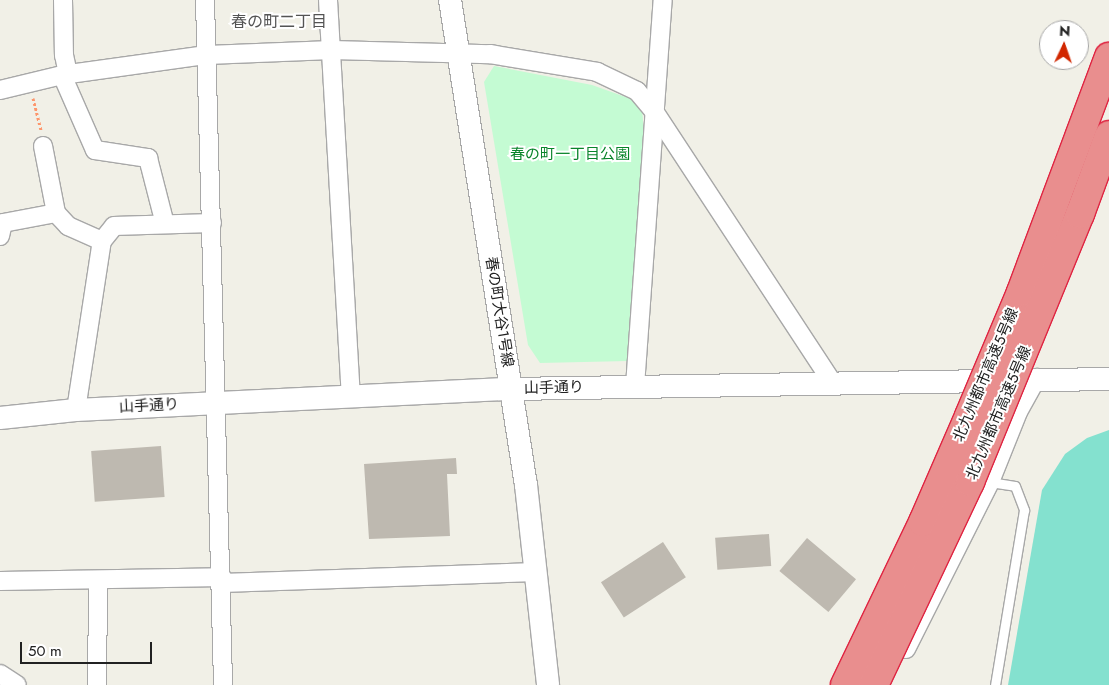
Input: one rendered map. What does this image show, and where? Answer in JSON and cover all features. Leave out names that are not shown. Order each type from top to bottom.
[{"type":"highway","name":"北九州都市高速５号線","points":[[845,685],[923,522],[969,416],[1021,292],[1109,57]]},
{"type":"highway","name":"北九州都市高速5号線","points":[[874,685],[970,482],[1073,232],[1109,135]]},
{"type":"street","points":[[63,0],[64,55],[61,75],[95,150],[148,158],[165,224]]},
{"type":"street","points":[[205,0],[222,580],[223,685]]},
{"type":"street","points":[[328,0],[351,397]]},
{"type":"street","name":"春の町大谷1号線","points":[[450,0],[512,389],[536,572],[548,685]]},
{"type":"street","points":[[635,386],[662,0]]},
{"type":"street","points":[[0,90],[61,75],[207,55],[332,50],[458,52],[597,72],[637,91],[654,111],[832,382]]},
{"type":"street","points":[[43,146],[56,213],[68,226],[102,241]]},
{"type":"street","points":[[0,236],[3,223],[56,213]]},
{"type":"street","points":[[76,410],[102,241],[114,226],[212,223]]},
{"type":"street","name":"山手通り","points":[[0,417],[76,410],[512,389],[1108,377]]},
{"type":"street","points":[[887,685],[990,482],[1018,412],[1037,378]]},
{"type":"street","points":[[0,581],[222,580],[536,572]]},
{"type":"street","points":[[96,685],[98,581]]},
{"type":"street","points":[[0,674],[17,685]]},
{"type":"lane","points":[[990,482],[1015,486],[1024,510],[996,685]]},
{"type":"path","points":[[43,146],[32,97],[52,90],[61,75]]},
{"type":"green space","name":"春の町一丁目公園","points":[[494,66],[592,85],[634,100],[642,109],[644,132],[628,361],[540,363],[528,345],[484,82]]},
{"type":"shaded area","points":[[1109,430],[1109,685],[1008,685],[1042,490],[1065,454],[1087,438]]},
{"type":"building","points":[[161,446],[165,497],[95,502],[91,451]]},
{"type":"building","points":[[456,458],[457,474],[447,474],[450,536],[369,539],[364,464]]},
{"type":"building","points":[[769,534],[771,566],[717,570],[715,538]]},
{"type":"building","points":[[807,538],[856,579],[828,612],[779,571]]},
{"type":"building","points":[[663,542],[686,577],[624,618],[601,582]]},
{"type":"district","name":"春の町二丁目","points":[[279,22]]}]
